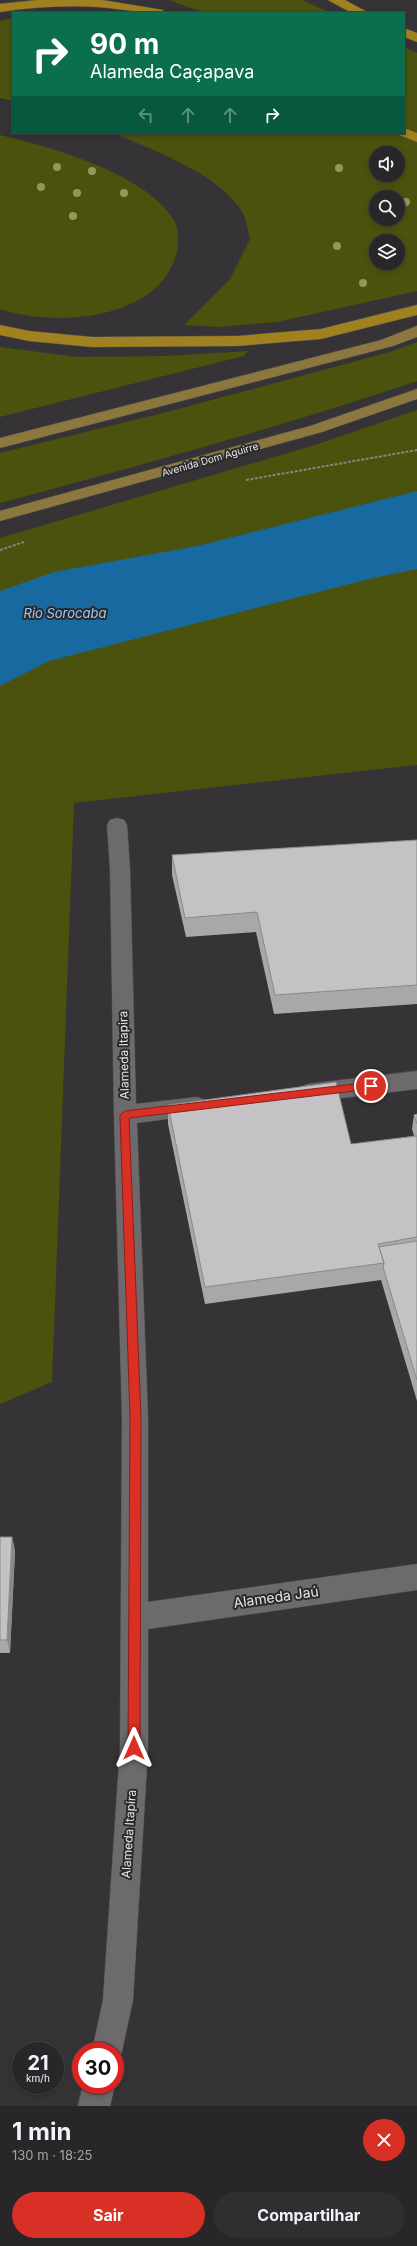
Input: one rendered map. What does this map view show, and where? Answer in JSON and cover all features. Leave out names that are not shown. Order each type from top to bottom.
[{"type":"highway","points":[[334,0],[361,12]]},
{"type":"highway","points":[[0,8],[34,2],[89,1],[120,4],[154,12]]},
{"type":"highway","points":[[405,32],[417,38]]},
{"type":"highway","points":[[405,132],[417,138]]},
{"type":"highway","points":[[0,330],[29,336],[92,342],[237,342],[320,334],[417,310]]},
{"type":"main road","points":[[0,443],[387,343],[417,331]]},
{"type":"main road","name":"Avenida Dom Aguirre","points":[[0,516],[316,429],[417,394]]},
{"type":"street","name":"Alameda Itapira","points":[[109,2042],[118,2000],[134,1748],[135,1618],[135,1418],[125,1115],[120,869],[117,825]]},
{"type":"street","points":[[286,1096],[417,1080]]},
{"type":"street","points":[[125,1115],[217,1104]]},
{"type":"street","name":"Alameda Jaú","points":[[135,1618],[191,1608],[417,1577]]},
{"type":"street","points":[[94,2106],[97,2094]]},
{"type":"path","points":[[241,480],[254,480],[417,450]]},
{"type":"path","points":[[0,550],[30,540]]},
{"type":"green space","points":[[169,0],[302,0],[329,12],[202,12]]},
{"type":"green space","points":[[12,18],[12,101],[0,98],[0,21]]},
{"type":"green space","points":[[405,47],[417,53],[417,291],[277,322],[219,327],[184,325],[230,279],[250,239],[244,215],[234,201],[204,176],[186,165],[115,134],[405,134]]},
{"type":"green space","points":[[0,135],[45,147],[95,164],[142,189],[160,203],[174,220],[178,234],[178,244],[175,258],[164,279],[147,295],[125,307],[100,314],[73,317],[47,317],[22,315],[0,309]]},
{"type":"green space","points":[[417,342],[417,381],[210,445],[0,503],[0,453],[171,411],[390,352]]},
{"type":"green space","points":[[0,347],[77,357],[166,356],[248,351],[244,356],[0,417]]},
{"type":"green space","points":[[417,410],[417,765],[74,803],[52,1382],[0,1404],[0,538],[318,444]]},
{"type":"water","name":"Rio Sorocaba","points":[[417,491],[417,569],[373,578],[49,661],[0,686],[0,591],[54,572],[197,546]]},
{"type":"building","points":[[417,840],[417,985],[275,995],[257,912],[185,918],[172,855]]},
{"type":"building","points":[[336,1082],[351,1144],[417,1136],[417,1237],[378,1244],[384,1263],[205,1287],[168,1105]]},
{"type":"building","points":[[417,1114],[417,1124],[414,1115]]},
{"type":"building","points":[[417,1241],[417,1380],[383,1267],[384,1263],[379,1247]]},
{"type":"building","points":[[0,1537],[12,1537],[7,1640],[0,1640]]},
{"type":"route","points":[[134,1748],[135,1418],[125,1115],[371,1086]]}]
